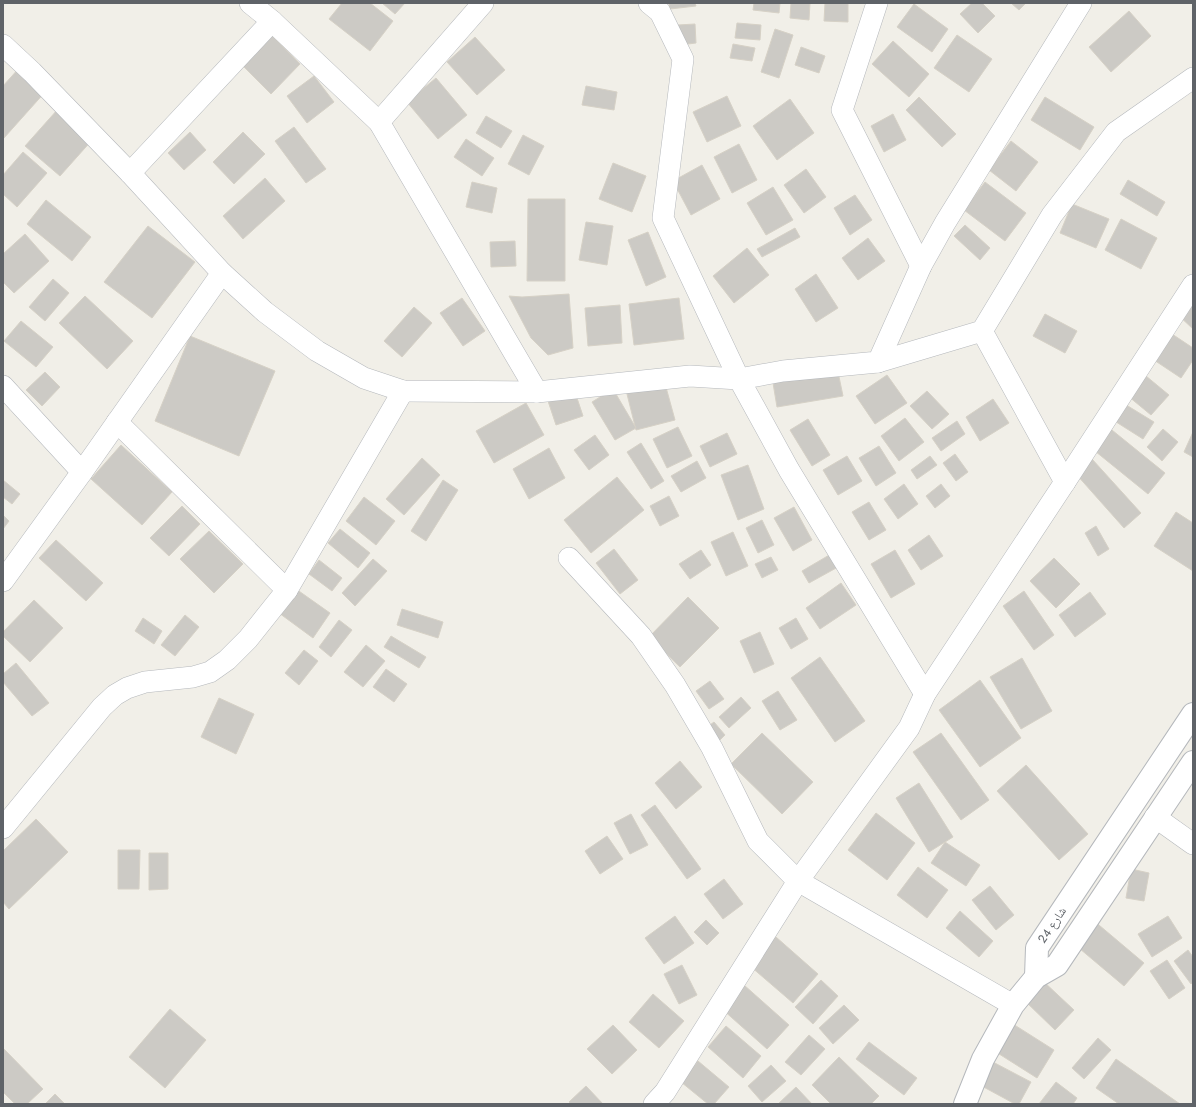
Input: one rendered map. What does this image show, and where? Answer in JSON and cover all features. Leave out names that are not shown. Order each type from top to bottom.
[{"type":"street","points":[[250,3],[272,21],[379,122],[537,392]]},
{"type":"street","points":[[379,122],[484,3]]},
{"type":"street","points":[[649,3],[660,12],[683,60],[664,218],[739,379],[789,470],[925,694]]},
{"type":"street","points":[[877,3],[842,110],[921,266]]},
{"type":"street","points":[[878,362],[921,266],[945,223],[1081,3]]},
{"type":"street","points":[[130,173],[272,21]]},
{"type":"street","points":[[3,45],[32,72],[130,173],[222,273],[265,312],[317,351],[364,378],[403,391],[537,392],[690,376],[739,379],[783,371],[878,362],[982,330],[1052,216],[1116,132],[1193,78]]},
{"type":"street","points":[[3,581],[118,422],[222,273]]},
{"type":"street","points":[[654,1104],[665,1092],[798,881],[909,728],[925,694],[1193,285]]},
{"type":"street","points":[[982,330],[1065,482]]},
{"type":"street","points":[[3,386],[82,472]]},
{"type":"street","points":[[3,828],[102,707],[115,695],[127,688],[145,682],[193,677],[210,672],[227,660],[248,639],[287,590],[403,391]]},
{"type":"street","points":[[118,422],[287,590]]},
{"type":"street","points":[[569,558],[641,636],[675,685],[712,748],[758,841],[798,881],[1013,1005]]},
{"type":"street","name":"شارع 24","points":[[1036,977],[1037,948],[1193,714]]},
{"type":"street","points":[[965,1104],[983,1059],[1013,1005],[1036,977],[1057,965],[1193,762]]},
{"type":"street","points":[[1155,817],[1193,844]]},
{"type":"building","points":[[342,3],[370,3],[393,21],[370,51],[329,19]]},
{"type":"building","points":[[382,3],[405,3],[395,14]]},
{"type":"building","points":[[669,3],[695,3],[696,6],[670,9]]},
{"type":"building","points":[[754,3],[780,3],[779,13],[753,10]]},
{"type":"building","points":[[791,3],[810,3],[809,20],[790,18]]},
{"type":"building","points":[[825,3],[848,3],[848,22],[824,21]]},
{"type":"building","points":[[972,3],[982,3],[995,16],[978,33],[960,14]]},
{"type":"building","points":[[1011,3],[1026,3],[1019,10]]},
{"type":"building","points":[[914,4],[948,29],[932,52],[897,27]]},
{"type":"building","points":[[1129,11],[1151,36],[1111,72],[1089,47]]},
{"type":"building","points":[[737,23],[761,25],[760,40],[735,38]]},
{"type":"building","points":[[695,24],[696,43],[680,45],[678,25]]},
{"type":"building","points":[[775,29],[793,35],[779,78],[761,72]]},
{"type":"building","points":[[957,35],[992,59],[969,92],[934,68]]},
{"type":"building","points":[[272,36],[300,64],[271,94],[243,66]]},
{"type":"building","points":[[475,37],[505,70],[477,95],[447,62]]},
{"type":"building","points":[[893,41],[929,74],[909,97],[872,64]]},
{"type":"building","points":[[733,44],[755,48],[752,61],[730,58]]},
{"type":"building","points":[[801,47],[825,56],[819,73],[795,65]]},
{"type":"building","points":[[20,67],[46,91],[4,138],[3,86]]},
{"type":"building","points":[[314,76],[334,102],[307,123],[287,96]]},
{"type":"building","points":[[436,78],[467,115],[438,139],[407,102]]},
{"type":"building","points":[[586,86],[617,92],[614,110],[582,105]]},
{"type":"building","points":[[727,96],[741,126],[707,142],[693,112]]},
{"type":"building","points":[[919,97],[956,134],[942,147],[906,110]]},
{"type":"building","points":[[1045,97],[1094,127],[1080,150],[1031,120]]},
{"type":"building","points":[[790,99],[814,133],[777,160],[753,126]]},
{"type":"building","points":[[58,109],[93,139],[60,176],[25,146]]},
{"type":"building","points":[[893,114],[906,140],[884,152],[871,126]]},
{"type":"building","points":[[486,116],[512,131],[501,148],[476,133]]},
{"type":"building","points":[[294,127],[326,169],[306,183],[275,141]]},
{"type":"building","points":[[190,132],[206,150],[184,170],[168,153]]},
{"type":"building","points":[[243,132],[265,154],[234,184],[213,162]]},
{"type":"building","points":[[523,135],[544,146],[529,175],[508,164]]},
{"type":"building","points":[[466,139],[494,158],[482,176],[454,157]]},
{"type":"building","points":[[1011,141],[1038,162],[1016,191],[989,170]]},
{"type":"building","points":[[739,144],[757,180],[732,193],[714,157]]},
{"type":"building","points":[[23,152],[47,173],[17,207],[3,194],[3,175]]},
{"type":"building","points":[[613,163],[646,176],[632,212],[599,199]]},
{"type":"building","points":[[702,165],[720,199],[691,215],[673,181]]},
{"type":"building","points":[[806,169],[826,197],[804,213],[784,185]]},
{"type":"building","points":[[265,178],[285,201],[243,239],[223,216]]},
{"type":"building","points":[[1128,180],[1165,202],[1157,216],[1120,194]]},
{"type":"building","points":[[472,182],[497,188],[492,213],[466,207]]},
{"type":"building","points":[[985,182],[1026,213],[1005,241],[964,210]]},
{"type":"building","points":[[773,187],[793,220],[766,235],[747,203]]},
{"type":"building","points":[[855,195],[872,220],[850,235],[834,208]]},
{"type":"building","points":[[528,199],[565,199],[565,281],[527,281]]},
{"type":"building","points":[[46,200],[91,237],[72,261],[27,224]]},
{"type":"building","points":[[1072,204],[1109,219],[1096,248],[1060,233]]},
{"type":"building","points":[[1121,219],[1157,238],[1141,269],[1105,250]]},
{"type":"building","points":[[586,222],[613,226],[607,265],[579,260]]},
{"type":"building","points":[[965,225],[990,248],[980,260],[954,236]]},
{"type":"building","points":[[148,226],[195,262],[152,318],[104,282]]},
{"type":"building","points":[[795,228],[800,237],[762,257],[757,249]]},
{"type":"building","points":[[648,232],[666,277],[646,286],[628,240]]},
{"type":"building","points":[[25,234],[49,261],[14,293],[3,282],[3,254]]},
{"type":"building","points":[[868,238],[885,261],[858,280],[842,258]]},
{"type":"building","points":[[515,241],[516,266],[491,267],[490,242]]},
{"type":"building","points":[[747,248],[769,275],[734,303],[713,276]]},
{"type":"building","points":[[816,274],[838,308],[816,322],[795,289]]},
{"type":"building","points":[[53,279],[69,293],[45,321],[29,307]]},
{"type":"building","points":[[569,294],[573,348],[548,355],[531,338],[509,296],[522,297]]},
{"type":"building","points":[[85,296],[133,341],[107,369],[59,323]]},
{"type":"building","points":[[462,298],[485,331],[463,346],[440,313]]},
{"type":"building","points":[[679,298],[684,339],[634,345],[629,304]]},
{"type":"building","points":[[1193,298],[1193,329],[1177,314]]},
{"type":"building","points":[[620,305],[622,343],[588,346],[585,308]]},
{"type":"building","points":[[414,307],[432,323],[402,357],[384,341]]},
{"type":"building","points":[[1045,314],[1077,331],[1065,353],[1033,336]]},
{"type":"building","points":[[21,321],[53,347],[36,367],[4,341]]},
{"type":"building","points":[[1166,330],[1193,348],[1193,360],[1181,378],[1148,356]]},
{"type":"building","points":[[190,336],[275,371],[239,456],[155,421]]},
{"type":"building","points":[[45,372],[60,387],[42,406],[26,390]]},
{"type":"building","points":[[838,372],[843,396],[777,407],[773,383]]},
{"type":"building","points":[[887,375],[907,403],[875,424],[856,396]]},
{"type":"building","points":[[1146,376],[1169,395],[1151,415],[1128,396]]},
{"type":"building","points":[[664,380],[675,420],[636,430],[626,390]]},
{"type":"building","points":[[574,389],[583,416],[556,425],[547,398]]},
{"type":"building","points":[[613,389],[636,428],[615,440],[592,402]]},
{"type":"building","points":[[927,391],[949,414],[932,429],[910,406]]},
{"type":"building","points":[[993,399],[1009,423],[980,441],[966,417]]},
{"type":"building","points":[[526,403],[544,435],[494,463],[476,431]]},
{"type":"building","points":[[1123,403],[1154,422],[1143,439],[1113,420]]},
{"type":"building","points":[[905,418],[924,442],[899,461],[881,436]]},
{"type":"building","points":[[808,419],[830,455],[812,466],[790,430]]},
{"type":"building","points":[[957,421],[965,434],[941,451],[932,438]]},
{"type":"building","points":[[1107,426],[1165,473],[1148,494],[1090,447]]},
{"type":"building","points":[[678,427],[692,456],[667,468],[653,439]]},
{"type":"building","points":[[1163,429],[1178,442],[1162,461],[1147,447]]},
{"type":"building","points":[[1193,432],[1193,457],[1184,452]]},
{"type":"building","points":[[727,433],[737,454],[710,467],[700,446]]},
{"type":"building","points":[[595,435],[609,455],[589,470],[574,450]]},
{"type":"building","points":[[641,443],[664,481],[651,489],[627,452]]},
{"type":"building","points":[[121,445],[172,492],[142,525],[91,479]]},
{"type":"building","points":[[879,446],[896,473],[876,486],[859,458]]},
{"type":"building","points":[[549,448],[565,478],[529,499],[513,469]]},
{"type":"building","points":[[955,454],[968,472],[956,481],[943,463]]},
{"type":"building","points":[[847,456],[862,481],[838,495],[823,470]]},
{"type":"building","points":[[930,456],[937,465],[917,479],[911,470]]},
{"type":"building","points":[[422,458],[440,475],[404,515],[386,499]]},
{"type":"building","points":[[1092,459],[1141,513],[1124,528],[1076,474]]},
{"type":"building","points":[[697,461],[706,478],[681,492],[671,476]]},
{"type":"building","points":[[748,465],[764,509],[738,520],[721,475]]},
{"type":"building","points":[[617,477],[644,510],[591,553],[564,520]]},
{"type":"building","points":[[3,480],[20,494],[12,504],[3,497]]},
{"type":"building","points":[[443,480],[458,490],[426,541],[411,531]]},
{"type":"building","points":[[904,484],[918,504],[898,519],[884,499]]},
{"type":"building","points":[[941,484],[950,496],[935,508],[926,496]]},
{"type":"building","points":[[669,496],[679,516],[660,526],[650,506]]},
{"type":"building","points":[[364,497],[395,521],[376,545],[346,521]]},
{"type":"building","points":[[869,502],[886,530],[869,540],[852,512]]},
{"type":"building","points":[[182,506],[200,524],[169,556],[150,538]]},
{"type":"building","points":[[794,507],[812,540],[793,551],[774,518]]},
{"type":"building","points":[[1176,512],[1193,523],[1193,571],[1154,546]]},
{"type":"building","points":[[3,515],[9,521],[3,529]]},
{"type":"building","points":[[762,520],[774,545],[758,553],[746,528]]},
{"type":"building","points":[[1096,526],[1109,549],[1098,556],[1085,533]]},
{"type":"building","points":[[340,529],[370,553],[358,568],[328,543]]},
{"type":"building","points":[[209,531],[243,564],[214,593],[180,559]]},
{"type":"building","points":[[733,532],[748,566],[726,576],[711,542]]},
{"type":"building","points":[[929,535],[943,556],[921,570],[908,550]]},
{"type":"building","points":[[56,540],[103,583],[86,601],[39,558]]},
{"type":"building","points":[[614,549],[638,580],[620,594],[596,563]]},
{"type":"building","points":[[701,550],[711,565],[690,579],[679,564]]},
{"type":"building","points":[[895,550],[915,584],[891,598],[871,564]]},
{"type":"building","points":[[831,554],[838,567],[809,583],[802,571]]},
{"type":"building","points":[[771,557],[778,570],[762,578],[755,564]]},
{"type":"building","points":[[1054,558],[1080,584],[1056,608],[1030,581]]},
{"type":"building","points":[[373,559],[387,571],[355,606],[342,593]]},
{"type":"building","points":[[319,560],[342,578],[332,591],[309,574]]},
{"type":"building","points":[[841,583],[856,605],[820,629],[806,608]]},
{"type":"building","points":[[296,589],[330,613],[313,638],[279,613]]},
{"type":"building","points":[[1024,591],[1054,635],[1034,650],[1003,606]]},
{"type":"building","points":[[1090,592],[1106,614],[1075,637],[1059,615]]},
{"type":"building","points":[[688,597],[719,628],[680,667],[649,637]]},
{"type":"building","points":[[34,600],[63,628],[30,662],[3,636],[3,632]]},
{"type":"building","points":[[402,609],[443,622],[438,638],[397,625]]},
{"type":"building","points":[[185,615],[199,627],[175,656],[161,645]]},
{"type":"building","points":[[143,618],[162,631],[154,644],[135,631]]},
{"type":"building","points":[[796,618],[808,639],[791,649],[779,628]]},
{"type":"building","points":[[339,620],[352,630],[331,657],[319,647]]},
{"type":"building","points":[[760,632],[774,664],[754,673],[740,641]]},
{"type":"building","points":[[391,636],[426,657],[419,668],[384,647]]},
{"type":"building","points":[[366,645],[385,661],[363,687],[344,672]]},
{"type":"building","points":[[304,650],[318,661],[299,685],[285,673]]},
{"type":"building","points":[[820,657],[865,721],[835,742],[791,678]]},
{"type":"building","points":[[1022,658],[1052,711],[1021,729],[990,677]]},
{"type":"building","points":[[16,663],[49,703],[32,716],[3,682],[3,674]]},
{"type":"building","points":[[386,669],[407,684],[394,702],[373,687]]},
{"type":"building","points":[[980,680],[1021,738],[980,767],[939,710]]},
{"type":"building","points":[[710,681],[724,699],[709,709],[696,691]]},
{"type":"building","points":[[778,691],[797,720],[780,730],[762,701]]},
{"type":"building","points":[[741,697],[751,708],[729,728],[719,717]]},
{"type":"building","points":[[219,698],[254,714],[236,754],[201,737]]},
{"type":"building","points":[[714,722],[725,735],[718,742],[706,728]]},
{"type":"building","points":[[762,733],[813,782],[782,814],[731,764]]},
{"type":"building","points":[[941,733],[989,800],[961,820],[913,752]]},
{"type":"building","points":[[680,761],[702,787],[676,809],[655,783]]},
{"type":"building","points":[[1026,765],[1088,834],[1059,860],[997,791]]},
{"type":"building","points":[[919,783],[953,837],[929,852],[896,798]]},
{"type":"building","points":[[655,805],[701,869],[687,879],[641,815]]},
{"type":"building","points":[[876,813],[915,843],[887,880],[848,850]]},
{"type":"building","points":[[631,814],[648,845],[630,854],[614,823]]},
{"type":"building","points":[[36,819],[68,852],[9,909],[3,902],[3,851]]},
{"type":"building","points":[[607,836],[623,859],[600,874],[585,851]]},
{"type":"building","points":[[945,842],[980,865],[966,886],[931,863]]},
{"type":"building","points":[[118,850],[140,850],[139,889],[118,889]]},
{"type":"building","points":[[149,853],[168,853],[168,889],[149,890]]},
{"type":"building","points":[[918,867],[948,890],[927,918],[897,895]]},
{"type":"building","points":[[1131,869],[1149,873],[1144,901],[1126,898]]},
{"type":"building","points":[[724,879],[743,904],[723,919],[704,894]]},
{"type":"building","points":[[990,886],[1014,915],[996,930],[972,900]]},
{"type":"building","points":[[960,911],[993,941],[979,957],[946,928]]},
{"type":"building","points":[[675,916],[694,943],[664,964],[645,938]]},
{"type":"building","points":[[1168,916],[1182,938],[1152,957],[1138,934]]},
{"type":"building","points":[[706,920],[719,933],[707,945],[694,932]]},
{"type":"building","points":[[1093,920],[1144,963],[1124,986],[1073,943]]},
{"type":"building","points":[[776,937],[818,974],[793,1003],[750,966]]},
{"type":"building","points":[[1188,950],[1193,957],[1193,982],[1191,984],[1174,961]]},
{"type":"building","points":[[1167,960],[1185,988],[1169,999],[1150,971]]},
{"type":"building","points":[[682,965],[697,995],[679,1004],[664,974]]},
{"type":"building","points":[[821,980],[838,996],[813,1024],[795,1007]]},
{"type":"building","points":[[1043,981],[1074,1010],[1055,1030],[1024,1000]]},
{"type":"building","points":[[744,985],[789,1025],[767,1049],[722,1009]]},
{"type":"building","points":[[653,994],[684,1021],[659,1048],[629,1022]]},
{"type":"building","points":[[844,1005],[859,1020],[833,1044],[819,1028]]},
{"type":"building","points":[[170,1009],[206,1040],[165,1088],[129,1057]]},
{"type":"building","points":[[1013,1024],[1054,1050],[1037,1078],[996,1052]]},
{"type":"building","points":[[613,1025],[637,1050],[612,1074],[587,1049]]},
{"type":"building","points":[[726,1026],[761,1056],[743,1078],[708,1047]]},
{"type":"building","points":[[809,1035],[825,1049],[801,1075],[785,1062]]},
{"type":"building","points":[[1098,1038],[1111,1050],[1084,1079],[1072,1068]]},
{"type":"building","points":[[869,1042],[917,1078],[904,1095],[856,1059]]},
{"type":"building","points":[[3,1049],[43,1089],[27,1104],[15,1104],[3,1092]]},
{"type":"building","points":[[839,1057],[879,1096],[871,1104],[831,1104],[812,1085]]},
{"type":"building","points":[[1116,1059],[1180,1104],[1119,1104],[1096,1088]]},
{"type":"building","points":[[698,1061],[729,1087],[714,1104],[708,1104],[681,1082]]},
{"type":"building","points":[[991,1061],[1031,1082],[1019,1104],[1015,1104],[978,1084]]},
{"type":"building","points":[[771,1065],[786,1081],[762,1102],[748,1086]]},
{"type":"building","points":[[1056,1082],[1077,1098],[1073,1104],[1039,1104]]},
{"type":"building","points":[[586,1086],[603,1104],[571,1104],[569,1102]]},
{"type":"building","points":[[796,1087],[812,1104],[778,1104]]},
{"type":"building","points":[[55,1094],[65,1104],[45,1104]]}]
